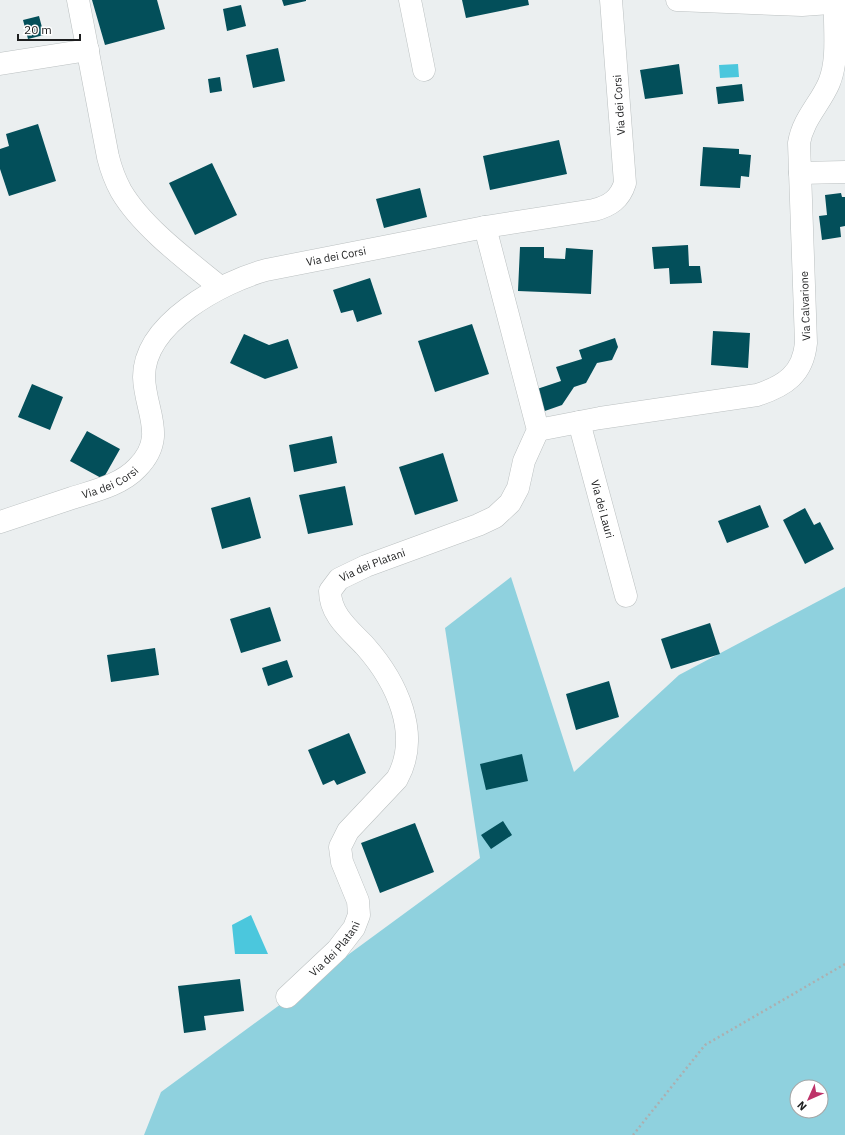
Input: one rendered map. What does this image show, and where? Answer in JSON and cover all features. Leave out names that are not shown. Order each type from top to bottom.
[{"type":"street","points":[[78,0],[108,157],[113,174],[122,192],[134,208],[168,244],[220,287]]},
{"type":"street","points":[[410,0],[424,70]]},
{"type":"street","name":"Via dei Corsi","points":[[0,522],[108,486],[124,479],[138,468],[148,453],[154,432],[144,378],[149,353],[167,326],[196,302],[220,287],[234,280],[266,270],[485,227],[600,209],[617,199],[622,191],[624,177],[611,0]]},
{"type":"street","points":[[677,0],[802,5],[840,3]]},
{"type":"street","name":"Via Calvarione","points":[[538,430],[579,422],[757,395],[778,388],[794,375],[804,357],[806,343],[800,173],[801,133],[806,119],[828,83],[833,68],[840,3]]},
{"type":"street","points":[[0,64],[88,50]]},
{"type":"street","points":[[800,173],[845,172]]},
{"type":"street","points":[[485,227],[538,430]]},
{"type":"street","name":"Via dei Lauri","points":[[579,422],[626,596]]},
{"type":"street","name":"Via dei Platani","points":[[287,997],[337,950],[357,922],[358,901],[342,862],[340,847],[348,831],[397,779],[402,770],[407,751],[404,717],[397,694],[373,657],[336,614],[332,606],[330,591],[339,580],[366,566],[478,525],[495,517],[510,503],[515,495],[524,461],[538,430]]},
{"type":"path","points":[[633,1135],[705,1045],[845,964]]},
{"type":"shaded area","points":[[738,64],[739,77],[720,78],[719,65]]},
{"type":"shaded area","points":[[511,577],[574,772],[679,675],[845,587],[845,1135],[144,1135],[161,1092],[480,858],[445,628]]},
{"type":"shaded area","points":[[251,915],[268,954],[235,954],[232,925]]},
{"type":"building","points":[[92,0],[157,0],[165,29],[105,45]]},
{"type":"building","points":[[282,0],[306,0],[306,1],[284,6]]},
{"type":"building","points":[[462,0],[528,0],[529,5],[466,18]]},
{"type":"building","points":[[241,5],[246,26],[227,31],[223,9]]},
{"type":"building","points":[[39,16],[44,35],[28,39],[23,20]]},
{"type":"building","points":[[278,48],[285,81],[253,88],[246,55]]},
{"type":"building","points":[[679,64],[683,94],[645,99],[640,70]]},
{"type":"building","points":[[220,77],[222,91],[210,93],[208,79]]},
{"type":"building","points":[[742,84],[744,101],[718,104],[716,87]]},
{"type":"building","points":[[38,124],[56,181],[9,196],[0,169],[0,149],[9,146],[6,134]]},
{"type":"building","points":[[559,140],[567,174],[490,190],[483,156]]},
{"type":"building","points":[[703,147],[739,149],[739,154],[751,155],[749,177],[741,176],[740,188],[700,186]]},
{"type":"building","points":[[212,163],[237,215],[195,235],[169,183]]},
{"type":"building","points":[[420,188],[427,217],[384,228],[376,199]]},
{"type":"building","points":[[841,193],[842,197],[845,197],[845,226],[840,227],[841,237],[822,240],[819,216],[827,215],[825,195]]},
{"type":"building","points":[[688,245],[689,266],[700,266],[702,283],[670,284],[669,268],[654,269],[652,247]]},
{"type":"building","points":[[520,247],[544,247],[544,258],[565,259],[566,248],[593,250],[591,294],[518,291]]},
{"type":"building","points":[[370,278],[382,314],[357,322],[353,310],[341,313],[333,290]]},
{"type":"building","points":[[472,324],[489,374],[435,392],[418,341]]},
{"type":"building","points":[[713,331],[750,333],[748,368],[711,365]]},
{"type":"building","points":[[244,334],[269,345],[288,339],[298,368],[265,379],[230,363]]},
{"type":"building","points":[[615,338],[618,347],[612,360],[597,363],[586,383],[574,387],[562,405],[542,412],[534,390],[561,381],[556,367],[582,359],[579,350]]},
{"type":"building","points":[[32,384],[63,397],[50,430],[18,417]]},
{"type":"building","points":[[87,431],[120,449],[103,479],[70,461]]},
{"type":"building","points":[[332,436],[337,463],[294,472],[289,445]]},
{"type":"building","points":[[443,453],[458,501],[415,515],[399,467]]},
{"type":"building","points":[[345,486],[353,525],[308,534],[299,495]]},
{"type":"building","points":[[250,497],[261,538],[222,549],[211,508]]},
{"type":"building","points":[[760,505],[769,527],[727,543],[718,521]]},
{"type":"building","points":[[805,508],[814,525],[820,522],[834,549],[805,564],[783,520]]},
{"type":"building","points":[[270,607],[281,641],[241,653],[230,619]]},
{"type":"building","points":[[710,623],[720,654],[671,669],[661,639]]},
{"type":"building","points":[[155,648],[159,675],[111,682],[107,655]]},
{"type":"building","points":[[287,660],[293,677],[268,686],[262,668]]},
{"type":"building","points":[[609,681],[619,717],[576,730],[566,694]]},
{"type":"building","points":[[349,733],[366,773],[337,785],[334,780],[323,785],[308,750]]},
{"type":"building","points":[[522,754],[528,781],[486,790],[480,764]]},
{"type":"building","points":[[503,821],[512,835],[491,849],[481,835]]},
{"type":"building","points":[[415,823],[434,872],[380,893],[361,843]]},
{"type":"building","points":[[240,979],[244,1011],[204,1016],[206,1030],[184,1033],[178,986]]}]
